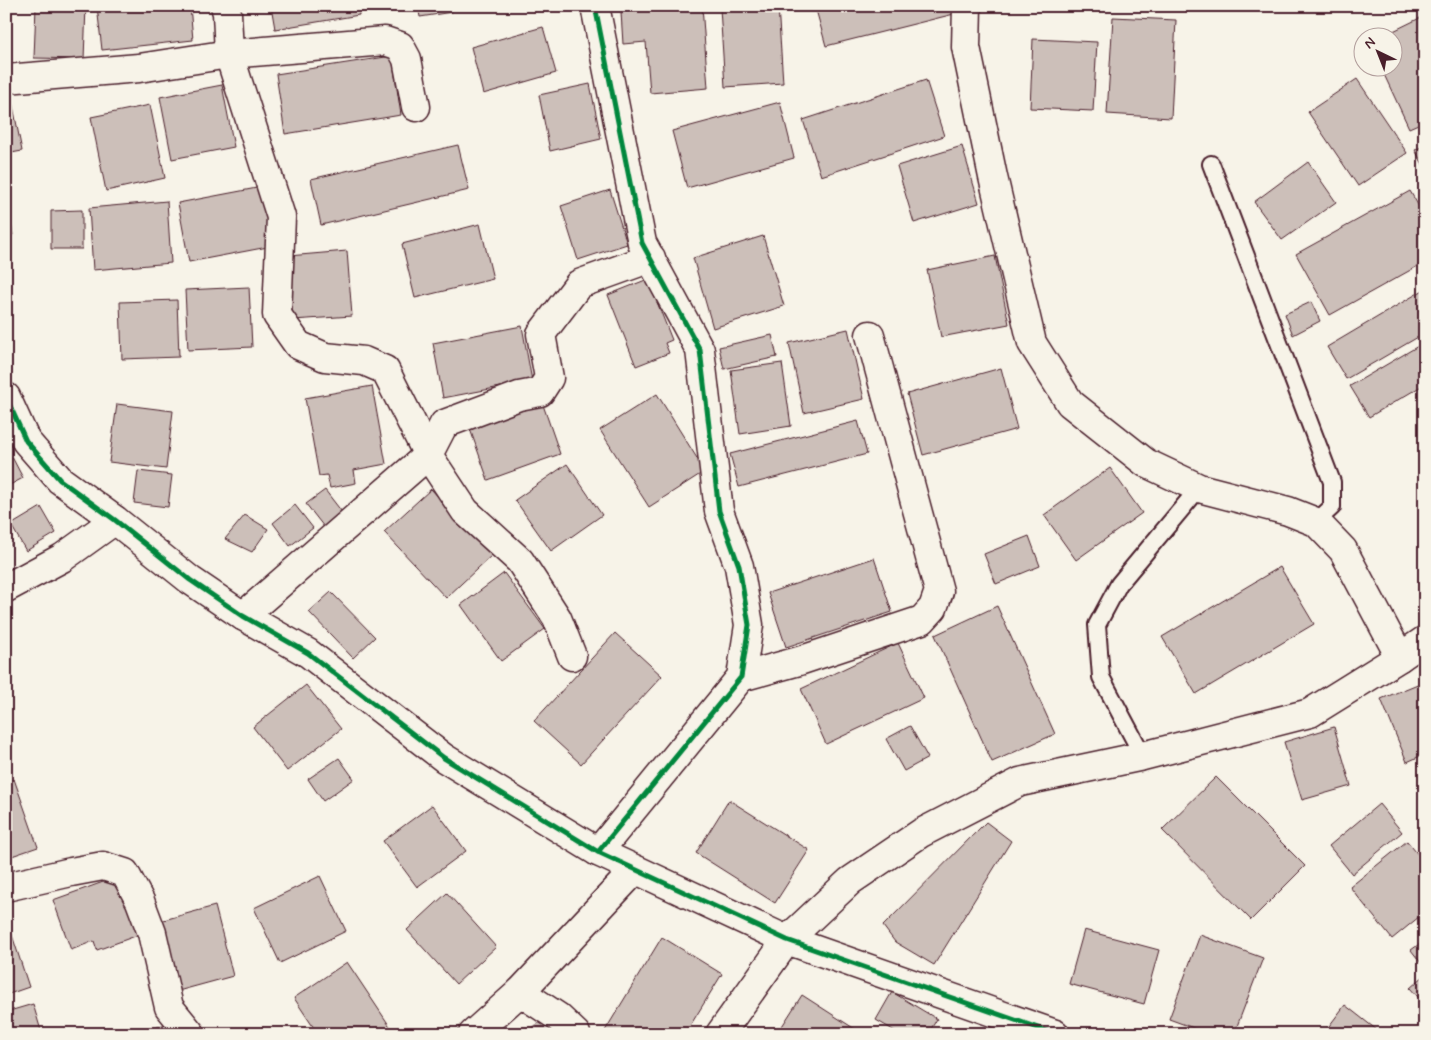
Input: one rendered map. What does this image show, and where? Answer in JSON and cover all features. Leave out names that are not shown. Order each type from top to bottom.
[{"type":"street","points":[[225,6],[229,54],[281,217],[277,316],[298,345],[325,357],[364,361],[385,370],[428,455],[465,511],[520,561],[557,618],[572,656]]},
{"type":"street","points":[[594,6],[642,243],[700,350],[719,511],[739,566],[749,625],[741,677],[598,852]]},
{"type":"street","points":[[967,6],[966,47],[993,177],[1032,343],[1070,403],[1146,463],[1199,488],[1288,511],[1316,522],[1343,550],[1400,657]]},
{"type":"street","points":[[6,79],[139,68],[229,54],[384,41],[400,46],[407,59],[416,107]]},
{"type":"street","points":[[243,616],[428,455],[444,424],[519,396],[540,392],[549,378],[541,334],[579,284],[651,258]]},
{"type":"street","points":[[741,677],[799,661],[922,620],[933,608],[939,591],[870,335]]},
{"type":"street","points":[[6,397],[26,441],[60,480],[115,520],[190,580],[243,616],[308,653],[444,758],[598,852],[787,940],[1055,1034]]},
{"type":"street","points":[[6,588],[62,558],[115,520]]},
{"type":"street","points":[[720,1034],[787,940],[850,882],[920,833],[1020,782],[1143,756],[1310,713],[1425,640]]},
{"type":"street","points":[[6,887],[103,866],[125,873],[140,900],[152,933],[168,1007],[191,1034]]},
{"type":"street","points":[[473,1034],[520,992],[635,870]]},
{"type":"street","points":[[520,992],[558,1017],[576,1034]]},
{"type":"lane","points":[[1211,164],[1332,482],[1332,507],[1316,522]]},
{"type":"lane","points":[[1143,756],[1101,677],[1097,626],[1119,584],[1199,488]]},
{"type":"building","points":[[36,6],[86,6],[84,59],[34,58]]},
{"type":"building","points":[[97,6],[190,6],[193,40],[102,50]]},
{"type":"building","points":[[271,6],[358,6],[359,15],[275,29]]},
{"type":"building","points":[[418,6],[451,6],[452,12],[420,17]]},
{"type":"building","points":[[702,6],[708,88],[650,93],[646,42],[623,44],[621,12]]},
{"type":"building","points":[[778,6],[783,83],[725,87],[720,8]]},
{"type":"building","points":[[815,6],[956,6],[958,13],[826,46]]},
{"type":"building","points":[[1424,16],[1425,121],[1409,128],[1386,78],[1404,78],[1404,28],[1399,28]]},
{"type":"building","points":[[1113,17],[1176,20],[1171,118],[1107,114]]},
{"type":"building","points":[[543,27],[556,73],[483,94],[471,47]]},
{"type":"building","points":[[1033,39],[1097,42],[1093,111],[1030,108]]},
{"type":"building","points":[[392,56],[401,115],[285,134],[276,74]]},
{"type":"building","points":[[1357,79],[1407,153],[1358,186],[1308,112]]},
{"type":"building","points":[[926,80],[944,136],[821,176],[803,120]]},
{"type":"building","points":[[590,84],[601,139],[550,151],[539,95]]},
{"type":"building","points":[[222,85],[234,147],[172,159],[160,97]]},
{"type":"building","points":[[11,96],[22,151],[6,154],[6,97]]},
{"type":"building","points":[[780,102],[794,158],[687,188],[672,131]]},
{"type":"building","points":[[150,105],[165,178],[106,191],[91,117]]},
{"type":"building","points":[[458,145],[469,190],[321,225],[311,179]]},
{"type":"building","points":[[1425,145],[1425,168],[1415,150]]},
{"type":"building","points":[[962,146],[979,203],[914,223],[897,166]]},
{"type":"building","points":[[1308,162],[1336,202],[1282,240],[1254,202]]},
{"type":"building","points":[[262,187],[273,246],[189,262],[178,203]]},
{"type":"building","points":[[610,190],[627,244],[578,260],[561,206]]},
{"type":"building","points":[[1410,191],[1425,217],[1425,262],[1330,315],[1296,254]]},
{"type":"building","points":[[167,201],[171,263],[93,270],[89,208]]},
{"type":"building","points":[[82,210],[82,249],[51,249],[51,211]]},
{"type":"building","points":[[10,217],[13,235],[6,236],[6,218]]},
{"type":"building","points":[[480,224],[493,279],[415,298],[402,244]]},
{"type":"building","points":[[763,236],[784,306],[713,328],[693,258]]},
{"type":"building","points":[[347,251],[352,316],[293,320],[288,256]]},
{"type":"building","points":[[995,256],[1009,324],[941,337],[927,270]]},
{"type":"building","points":[[648,279],[672,340],[665,343],[669,353],[636,366],[608,295]]},
{"type":"building","points":[[249,287],[252,347],[188,350],[185,290]]},
{"type":"building","points":[[1425,289],[1425,333],[1346,379],[1327,347]]},
{"type":"building","points":[[177,300],[179,357],[122,359],[120,302]]},
{"type":"building","points":[[1311,302],[1320,321],[1293,335],[1285,314]]},
{"type":"building","points":[[522,326],[532,381],[443,398],[433,343]]},
{"type":"building","points":[[848,329],[864,399],[804,413],[789,343]]},
{"type":"building","points":[[772,335],[777,357],[724,369],[719,347]]},
{"type":"building","points":[[1425,342],[1425,384],[1369,417],[1350,386]]},
{"type":"building","points":[[782,363],[791,426],[740,434],[731,370]]},
{"type":"building","points":[[1001,368],[1017,429],[923,455],[907,394]]},
{"type":"building","points":[[372,386],[386,464],[354,470],[356,483],[330,488],[327,475],[319,476],[305,398]]},
{"type":"building","points":[[657,394],[705,471],[649,507],[600,430]]},
{"type":"building","points":[[542,402],[560,454],[488,480],[470,429]]},
{"type":"building","points":[[117,404],[173,411],[166,469],[109,462]]},
{"type":"building","points":[[858,421],[867,454],[739,487],[730,454]]},
{"type":"building","points":[[12,457],[23,478],[6,487],[6,460]]},
{"type":"building","points":[[567,464],[602,515],[551,551],[515,500]]},
{"type":"building","points":[[1110,468],[1142,513],[1076,560],[1044,515]]},
{"type":"building","points":[[138,471],[172,475],[168,507],[134,503]]},
{"type":"building","points":[[431,489],[492,555],[446,598],[384,532]]},
{"type":"building","points":[[325,490],[342,512],[324,527],[306,504]]},
{"type":"building","points":[[295,505],[313,528],[290,546],[273,523]]},
{"type":"building","points":[[41,507],[56,533],[26,551],[11,525]]},
{"type":"building","points":[[245,515],[268,529],[252,552],[225,539]]},
{"type":"building","points":[[6,535],[11,545],[6,548]]},
{"type":"building","points":[[1029,536],[1040,566],[996,584],[984,554]]},
{"type":"building","points":[[874,558],[892,612],[786,647],[768,593]]},
{"type":"building","points":[[1280,567],[1314,624],[1196,694],[1162,637]]},
{"type":"building","points":[[504,573],[545,629],[501,661],[461,605]]},
{"type":"building","points":[[331,592],[375,637],[353,658],[309,612]]},
{"type":"building","points":[[997,606],[1055,734],[992,762],[935,635]]},
{"type":"building","points":[[615,633],[662,676],[581,764],[534,721]]},
{"type":"building","points":[[898,643],[924,698],[826,744],[801,689]]},
{"type":"building","points":[[1425,681],[1425,754],[1407,762],[1381,699]]},
{"type":"building","points":[[306,685],[341,729],[287,771],[253,727]]},
{"type":"building","points":[[910,726],[928,758],[904,771],[886,739]]},
{"type":"building","points":[[1334,727],[1351,786],[1302,800],[1284,742]]},
{"type":"building","points":[[339,758],[354,779],[323,801],[308,779]]},
{"type":"building","points":[[1216,777],[1305,866],[1251,920],[1162,830]]},
{"type":"building","points":[[14,779],[38,847],[6,858],[6,782]]},
{"type":"building","points":[[729,800],[809,850],[775,903],[696,853]]},
{"type":"building","points":[[1379,804],[1402,832],[1352,874],[1329,846]]},
{"type":"building","points":[[432,805],[466,851],[417,887],[383,841]]},
{"type":"building","points":[[986,822],[1011,841],[934,965],[895,942],[883,926]]},
{"type":"building","points":[[1407,841],[1425,863],[1425,912],[1392,939],[1350,887]]},
{"type":"building","points":[[120,876],[141,934],[97,950],[94,941],[71,950],[53,900]]},
{"type":"building","points":[[320,876],[346,931],[280,963],[254,908]]},
{"type":"building","points":[[447,893],[496,947],[456,984],[407,930]]},
{"type":"building","points":[[215,906],[233,976],[178,991],[160,921]]},
{"type":"building","points":[[1084,930],[1159,950],[1144,1004],[1069,984]]},
{"type":"building","points":[[11,932],[29,987],[6,995],[6,933]]},
{"type":"building","points":[[1200,935],[1263,958],[1234,1034],[1210,1034],[1169,1019]]},
{"type":"building","points":[[662,937],[722,974],[685,1034],[603,1034]]},
{"type":"building","points":[[1425,940],[1425,968],[1411,950]]},
{"type":"building","points":[[347,962],[395,1034],[318,1034],[294,998]]},
{"type":"building","points":[[1425,975],[1425,1005],[1410,988]]},
{"type":"building","points":[[892,992],[937,1019],[928,1034],[900,1034],[876,1020]]},
{"type":"building","points":[[802,995],[858,1031],[857,1034],[777,1034]]},
{"type":"building","points":[[33,1004],[42,1034],[6,1034],[6,1012]]},
{"type":"building","points":[[1345,1005],[1382,1034],[1323,1034]]},
{"type":"building","points":[[547,1016],[561,1034],[525,1034]]},
{"type":"building","points":[[168,1023],[172,1034],[139,1034]]},
{"type":"cycle path","points":[[595,6],[642,243],[700,350],[719,511],[739,566],[749,625],[741,677],[598,852]]},
{"type":"cycle path","points":[[6,397],[26,441],[60,480],[115,520],[190,580],[243,616],[308,653],[444,758],[598,852],[787,940],[1055,1034]]}]
